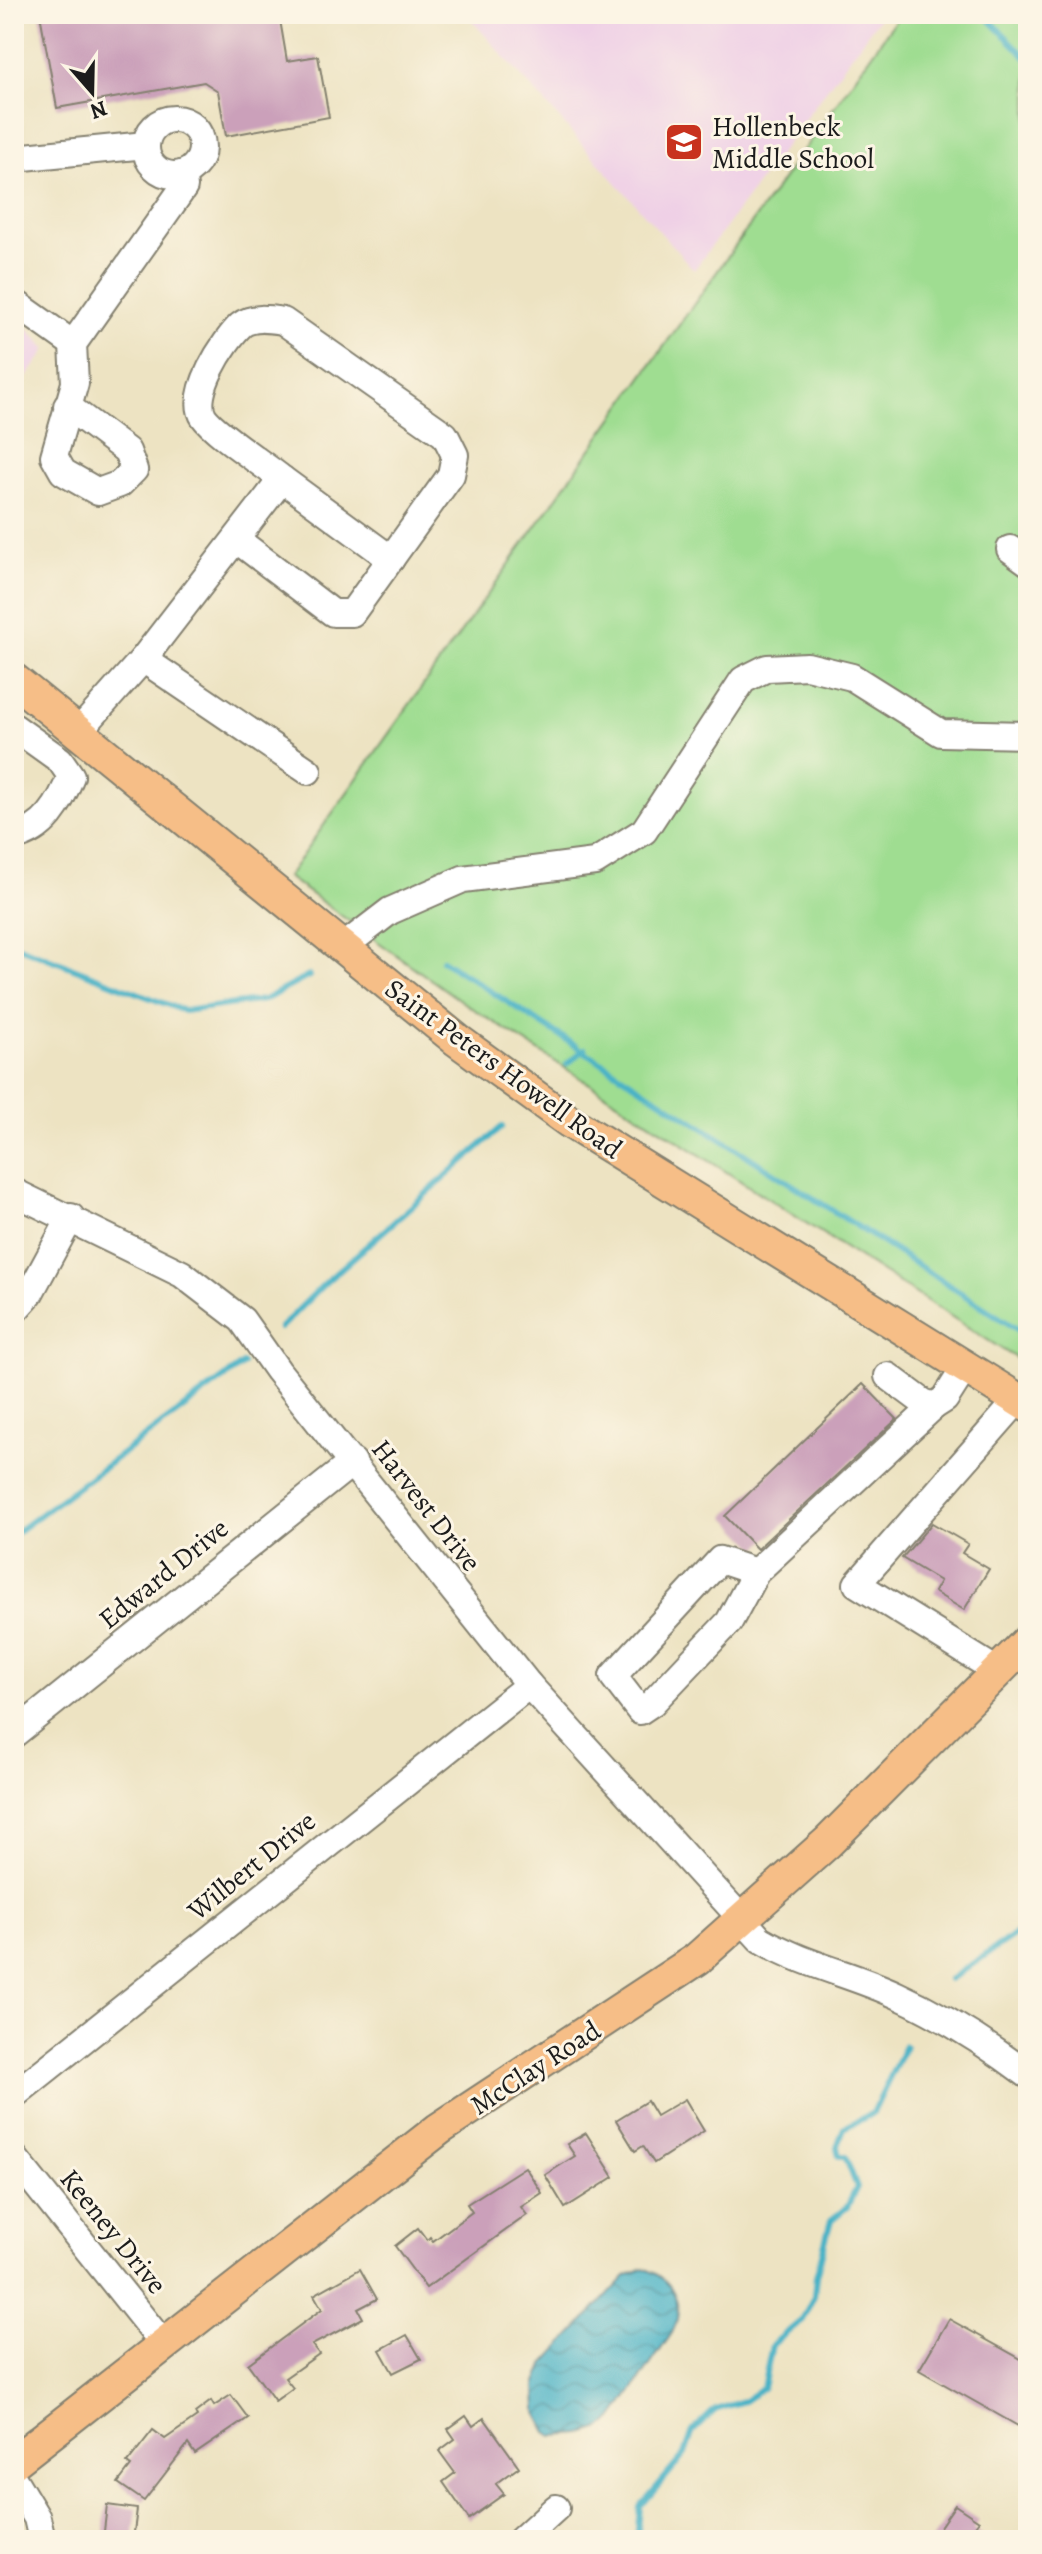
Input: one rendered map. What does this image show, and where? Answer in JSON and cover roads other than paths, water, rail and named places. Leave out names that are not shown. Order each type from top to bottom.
[{"type":"main road","name":"Saint Peters Howell Road","points":[[14,680],[457,1040],[570,1122],[1023,1403]]},
{"type":"main road","name":"McClay Road","points":[[14,2462],[428,2137],[645,1995],[744,1920],[828,1842],[1028,1641]]},
{"type":"street","points":[[169,120],[188,123],[200,137],[201,155],[197,164],[182,174],[157,169],[151,162],[146,145],[154,129],[169,120]]},
{"type":"street","points":[[14,158],[146,145]]},
{"type":"street","points":[[67,406],[75,383],[73,344],[184,187],[182,174]]},
{"type":"street","points":[[14,302],[73,344]]},
{"type":"street","points":[[237,540],[333,613],[352,613],[391,559],[451,475],[455,455],[445,435],[283,321],[264,318],[242,324],[203,382],[198,399],[205,418],[391,559]]},
{"type":"street","points":[[79,731],[143,659],[282,479]]},
{"type":"street","points":[[143,659],[308,771]]},
{"type":"street","points":[[343,947],[390,911],[463,879],[595,862],[644,831],[743,680],[767,668],[807,666],[852,677],[941,733],[1028,735]]},
{"type":"street","points":[[14,727],[60,760],[71,776],[61,802],[51,813],[32,833],[14,837]]},
{"type":"street","name":"Harvest Drive","points":[[14,1192],[71,1217],[182,1274],[242,1320],[278,1371],[529,1685],[630,1800],[760,1939],[790,1957],[895,1994],[944,2019],[1028,2075]]},
{"type":"street","points":[[14,1311],[30,1293],[71,1217]]},
{"type":"street","points":[[756,1572],[720,1560],[613,1676],[640,1711],[729,1622],[756,1572],[945,1399],[966,1366]]},
{"type":"street","points":[[888,1376],[923,1402],[934,1406]]},
{"type":"street","points":[[997,1671],[857,1584],[1023,1403]]},
{"type":"street","name":"Edward Drive","points":[[14,1734],[353,1462]]},
{"type":"street","name":"Wilbert Drive","points":[[14,2095],[529,1685]]},
{"type":"street","name":"Keeney Drive","points":[[14,2157],[164,2345]]},
{"type":"street","points":[[14,2480],[37,2518],[42,2540]]},
{"type":"street","points":[[521,2540],[556,2508]]},
{"type":"water","points":[[643,2268],[662,2278],[674,2294],[678,2312],[672,2333],[613,2419],[601,2428],[582,2434],[554,2436],[547,2432],[537,2412],[536,2386],[545,2363],[626,2276]]},
{"type":"waterway","points":[[984,14],[1028,59]]},
{"type":"waterway","points":[[14,945],[184,1011],[264,1000],[309,976]]},
{"type":"waterway","points":[[442,960],[1028,1336]]},
{"type":"waterway","points":[[567,1064],[585,1049]]},
{"type":"waterway","points":[[280,1328],[328,1280],[502,1127]]},
{"type":"waterway","points":[[14,1534],[243,1364]]},
{"type":"waterway","points":[[949,1980],[1028,1926]]},
{"type":"waterway","points":[[637,2540],[640,2507],[685,2454],[693,2431],[715,2410],[744,2401],[763,2388],[772,2345],[802,2320],[814,2296],[816,2276],[831,2220],[847,2207],[857,2187],[845,2156],[839,2156],[837,2147],[844,2128],[873,2113],[905,2046]]},
{"type":"place","name":"Hollenbeck Middle School","points":[[684,142]]}]
